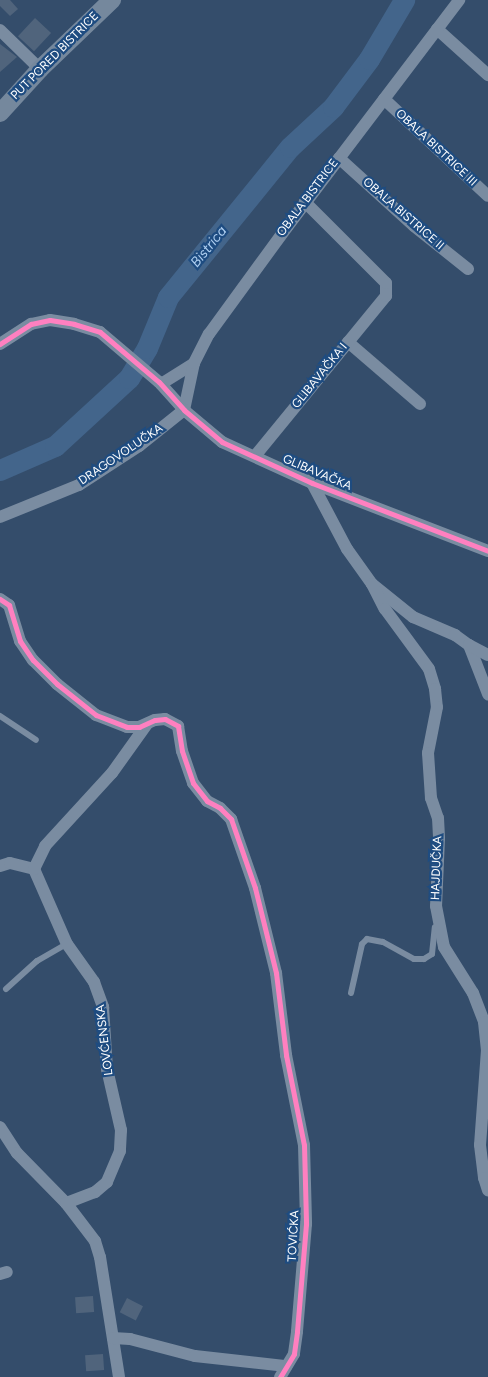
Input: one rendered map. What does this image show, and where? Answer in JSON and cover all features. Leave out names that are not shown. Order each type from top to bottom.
[{"type":"street","name":"PUT PORED BISTRICE","points":[[0,112],[40,69],[112,0]]},
{"type":"street","name":"OBALA BISTRICE","points":[[184,410],[194,363],[209,334],[305,202],[459,0]]},
{"type":"street","points":[[437,29],[488,75]]},
{"type":"street","points":[[0,30],[40,69]]},
{"type":"street","name":"OBALA BISTRICE III","points":[[384,99],[488,196]]},
{"type":"street","name":"OBALA BISTRICE II","points":[[339,158],[414,226],[468,268]]},
{"type":"street","name":"GLIBAVAČKA I","points":[[255,456],[386,296],[386,283],[305,202]]},
{"type":"street","name":"GLIBAVAČKA","points":[[0,344],[31,324],[50,320],[74,324],[100,332],[160,383],[184,410],[222,442],[312,483],[488,551]]},
{"type":"street","points":[[348,342],[420,404]]},
{"type":"street","points":[[160,383],[194,363]]},
{"type":"street","name":"DRAGOVOLUČKA","points":[[1,517],[79,485],[138,446],[184,410]]},
{"type":"street","points":[[312,483],[347,549],[372,584],[413,617],[455,635],[488,655]]},
{"type":"street","name":"HAJDUČKA","points":[[372,584],[385,609],[429,669],[435,689],[437,707],[428,753],[432,798],[438,818],[436,906],[444,947],[473,993],[484,1022],[487,1050],[480,1145],[484,1178],[488,1190]]},
{"type":"street","name":"TOVIĆKA","points":[[0,598],[9,605],[20,641],[33,660],[57,684],[96,715],[127,727],[139,727],[155,720],[165,719],[178,726],[182,751],[193,783],[207,801],[220,808],[231,819],[255,888],[276,973],[293,1094],[304,1145],[306,1224],[298,1332],[294,1354],[283,1371],[195,1356],[130,1339],[113,1338]]},
{"type":"street","points":[[469,645],[488,694]]},
{"type":"street","points":[[0,866],[17,864],[34,869],[46,846],[112,773],[147,724]]},
{"type":"street","name":"LOVĆENSKA","points":[[34,869],[66,944],[94,982],[103,1007],[107,1069],[121,1130],[120,1151],[107,1182],[95,1192],[66,1203]]},
{"type":"street","points":[[0,1127],[17,1153],[66,1203],[95,1241],[100,1257],[119,1377]]},
{"type":"lane","points":[[0,716],[36,740]]},
{"type":"lane","points":[[351,992],[362,944],[367,939],[383,942],[414,960],[424,959],[432,954],[435,942],[436,906]]},
{"type":"lane","points":[[6,989],[37,961],[66,944]]},
{"type":"building","points":[[0,0],[10,0],[18,9],[10,16],[0,6]]},
{"type":"building","points":[[35,18],[51,33],[34,51],[18,36]]},
{"type":"building","points":[[0,44],[17,57],[0,72]]},
{"type":"building","points":[[93,1296],[94,1312],[76,1313],[75,1297]]},
{"type":"building","points":[[127,1298],[143,1306],[136,1320],[120,1312]]},
{"type":"building","points":[[103,1354],[104,1370],[86,1371],[85,1355]]},
{"type":"waterway","name":"Bistrica","points":[[0,470],[55,446],[129,378],[147,348],[168,297],[290,147],[333,107],[369,59],[404,0]]},
{"type":"cycle path","points":[[0,344],[31,324],[50,320],[74,324],[100,332],[159,382],[184,410],[222,442],[312,483],[488,551]]},
{"type":"cycle path","points":[[0,599],[9,605],[20,641],[33,660],[57,684],[96,715],[127,727],[139,727],[155,720],[165,719],[178,726],[182,751],[193,783],[207,801],[220,808],[231,819],[255,888],[276,973],[286,1055],[304,1145],[306,1224],[297,1332],[294,1354],[280,1377]]}]
